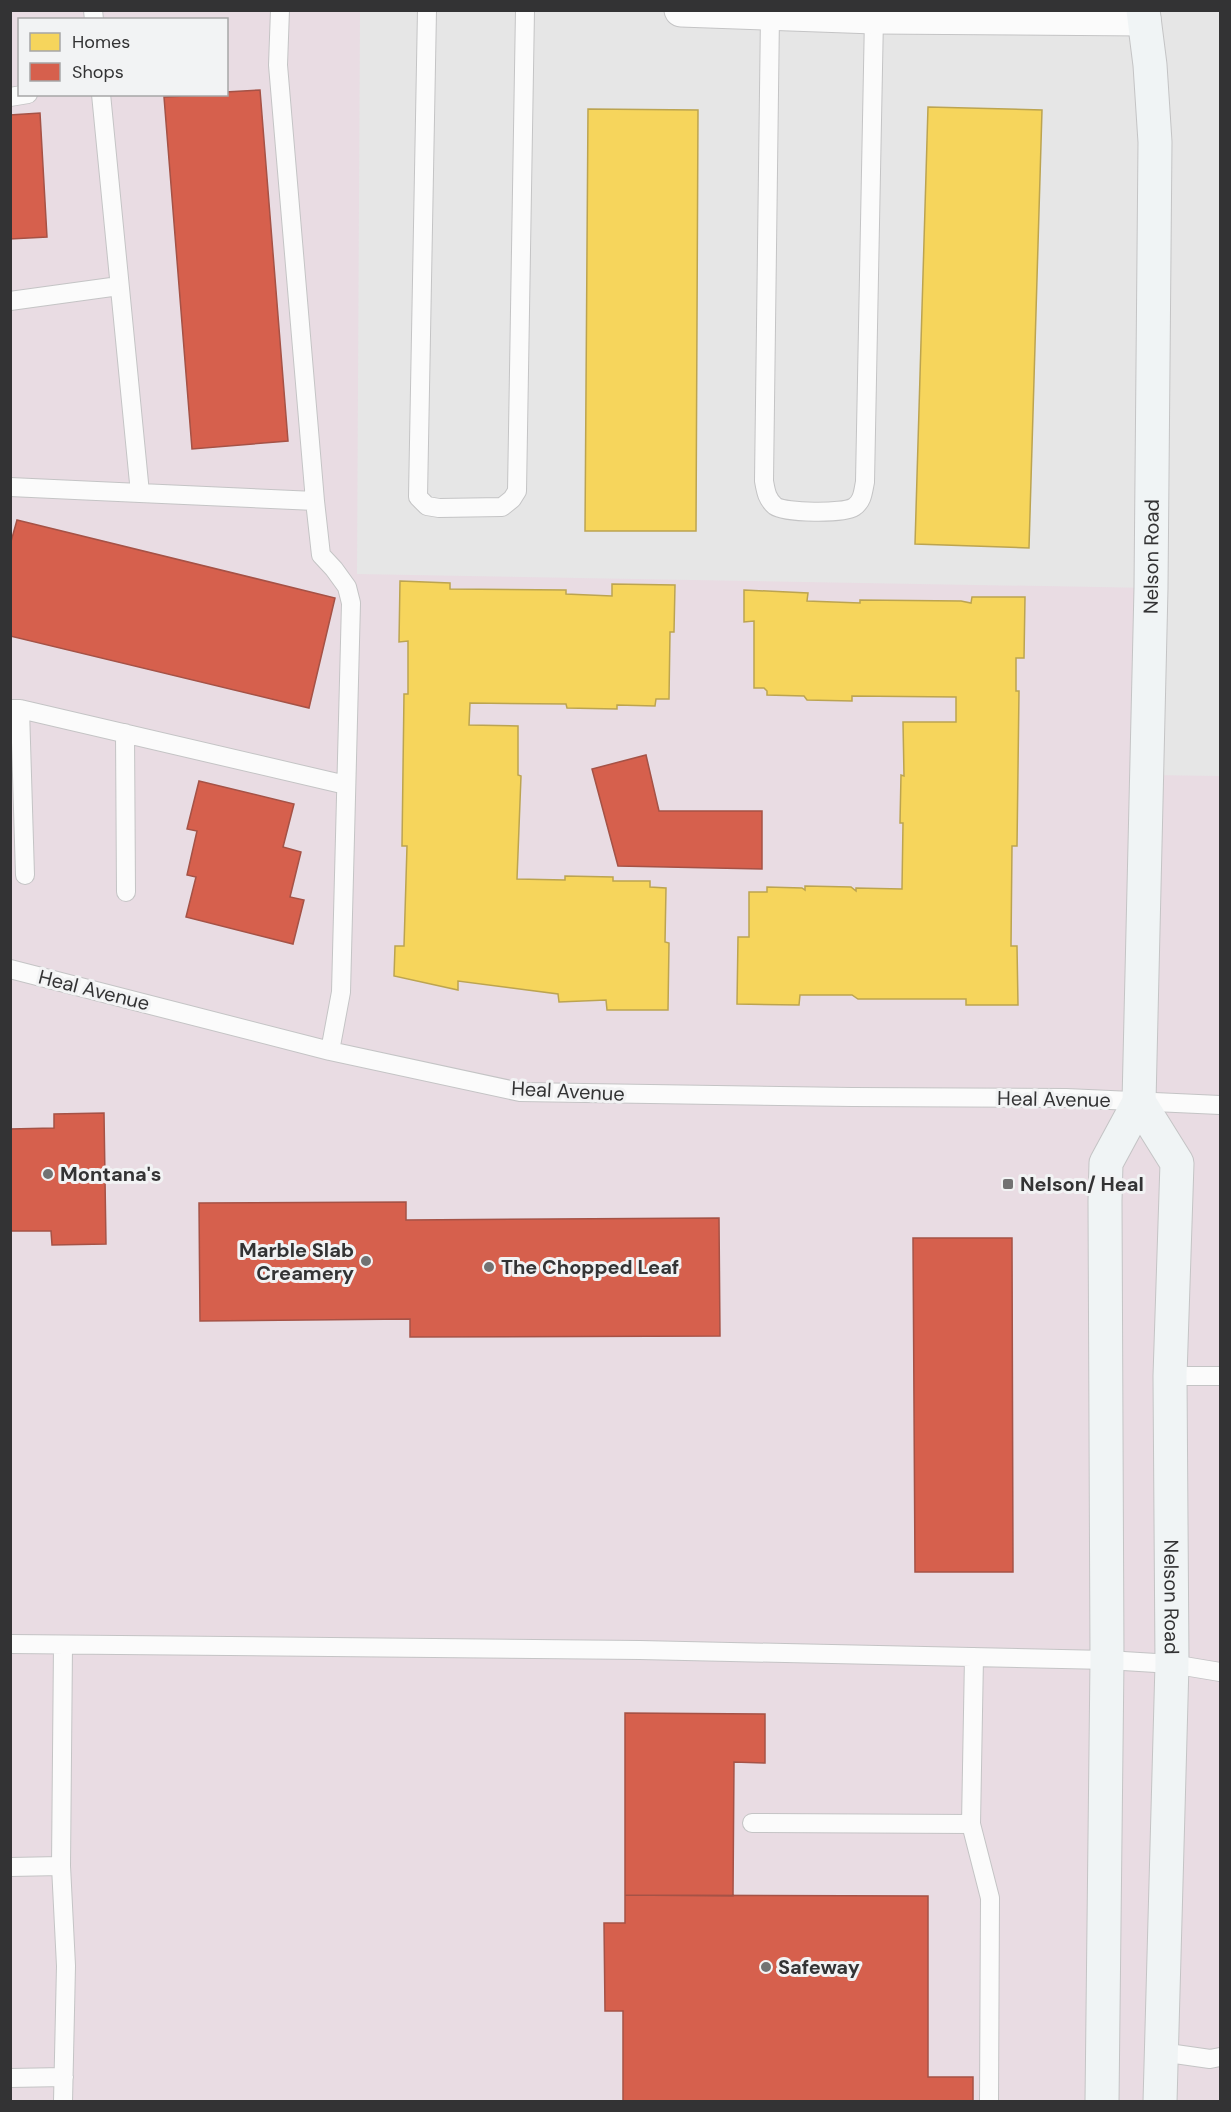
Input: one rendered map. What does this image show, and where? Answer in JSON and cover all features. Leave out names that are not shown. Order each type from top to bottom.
[{"type":"street","points":[[681,10],[873,17],[1144,15]]},
{"type":"street","name":"Nelson Road","points":[[1102,2102],[1107,1660],[1106,1163],[1139,1102],[1151,600],[1155,142],[1144,15]]},
{"type":"street","name":"Nelson Road","points":[[1139,1102],[1177,1163],[1170,1376],[1172,1664],[1160,2102]]},
{"type":"lane","points":[[280,10],[278,65],[321,555],[347,587],[351,603],[340,993],[330,1051]]},
{"type":"lane","points":[[427,10],[418,497],[427,506],[439,508],[502,507],[512,500],[517,491],[525,10]]},
{"type":"lane","points":[[770,14],[764,481],[766,496],[777,507],[787,511],[841,511],[853,507],[862,498],[865,470],[873,17]]},
{"type":"lane","points":[[101,96],[140,493]]},
{"type":"lane","points":[[10,301],[119,286]]},
{"type":"lane","points":[[10,487],[315,501]]},
{"type":"lane","points":[[25,875],[15,709],[346,785]]},
{"type":"lane","points":[[125,733],[126,892]]},
{"type":"lane","name":"Heal Avenue","points":[[10,969],[330,1051],[520,1092],[1066,1098],[1221,1105]]},
{"type":"lane","points":[[1170,1376],[1221,1376]]},
{"type":"lane","points":[[10,1644],[640,1650],[1107,1660],[1172,1664],[1221,1672]]},
{"type":"lane","points":[[63,1645],[61,1866],[66,1966],[63,2102]]},
{"type":"lane","points":[[975,1657],[971,1824],[990,1898],[988,2102]]},
{"type":"lane","points":[[752,1823],[971,1824]]},
{"type":"lane","points":[[10,1867],[61,1866]]},
{"type":"lane","points":[[1161,2052],[1210,2059],[1221,2057]]},
{"type":"lane","points":[[10,2078],[64,2077]]},
{"type":"shaded area","points":[[11,11],[360,11],[357,574],[1151,588],[1147,775],[1220,776],[1220,2101],[11,2102]]},
{"type":"building: Homes","points":[[928,107],[1042,110],[1029,548],[915,544]]},
{"type":"building: Homes","points":[[588,109],[698,110],[696,531],[585,531]]},
{"type":"building: Homes","points":[[400,581],[450,583],[450,589],[566,590],[566,594],[612,596],[612,584],[675,585],[674,632],[670,632],[669,699],[656,699],[655,706],[617,705],[617,709],[567,708],[566,704],[470,703],[469,725],[518,726],[518,775],[521,776],[517,879],[565,880],[565,876],[613,877],[613,881],[650,881],[650,887],[666,888],[665,942],[669,943],[668,1010],[607,1010],[606,1000],[559,1002],[558,994],[458,981],[458,990],[394,976],[395,946],[404,946],[407,846],[402,846],[404,694],[408,694],[408,641],[399,642]]},
{"type":"building: Homes","points":[[744,590],[808,593],[807,601],[860,603],[860,600],[971,603],[972,597],[1025,597],[1024,658],[1016,658],[1016,691],[1019,691],[1017,846],[1012,846],[1011,946],[1017,946],[1018,1005],[966,1005],[966,999],[858,999],[852,995],[800,995],[799,1005],[737,1004],[738,937],[749,937],[749,892],[767,892],[767,887],[805,890],[805,886],[851,887],[856,891],[856,888],[902,889],[903,823],[900,823],[901,775],[904,776],[903,722],[956,722],[956,697],[852,696],[852,701],[807,700],[804,696],[767,695],[764,688],[754,688],[754,621],[744,622]]},
{"type":"building: Shops","points":[[260,90],[288,441],[192,449],[164,97],[228,96],[228,92]]},
{"type":"building: Shops","points":[[40,113],[47,237],[10,239],[10,115]]},
{"type":"building: Shops","points":[[17,520],[335,598],[309,708],[10,636],[10,545]]},
{"type":"building: Shops","points":[[646,755],[659,811],[762,811],[762,869],[618,866],[592,769]]},
{"type":"building: Shops","points":[[199,781],[294,804],[283,847],[301,852],[290,897],[304,900],[293,944],[186,917],[196,877],[187,875],[197,831],[187,829]]},
{"type":"building: Shops","points":[[104,1113],[106,1244],[52,1245],[51,1231],[10,1231],[10,1129],[54,1128],[54,1114]]},
{"type":"building: Shops","points":[[406,1202],[406,1220],[719,1218],[720,1336],[410,1337],[410,1319],[200,1321],[199,1203]]},
{"type":"building: Shops","points":[[913,1238],[1012,1238],[1013,1572],[915,1572]]},
{"type":"building: Shops","points":[[625,1713],[765,1714],[765,1763],[734,1762],[733,1896],[625,1895]]},
{"type":"building: Shops","name":"Safeway","points":[[625,1895],[928,1896],[928,2077],[973,2077],[973,2102],[623,2102],[623,2011],[605,2011],[604,1923],[625,1923]]},
{"type":"place","name":"Montana's","points":[[48,1174]]},
{"type":"place","name":"Nelson/ Heal","points":[[1008,1184]]},
{"type":"place","name":"Marble Slab Creamery","points":[[366,1261]]},
{"type":"place","name":"The Chopped Leaf","points":[[489,1267]]},
{"type":"place","name":"Safeway","points":[[766,1967]]}]
